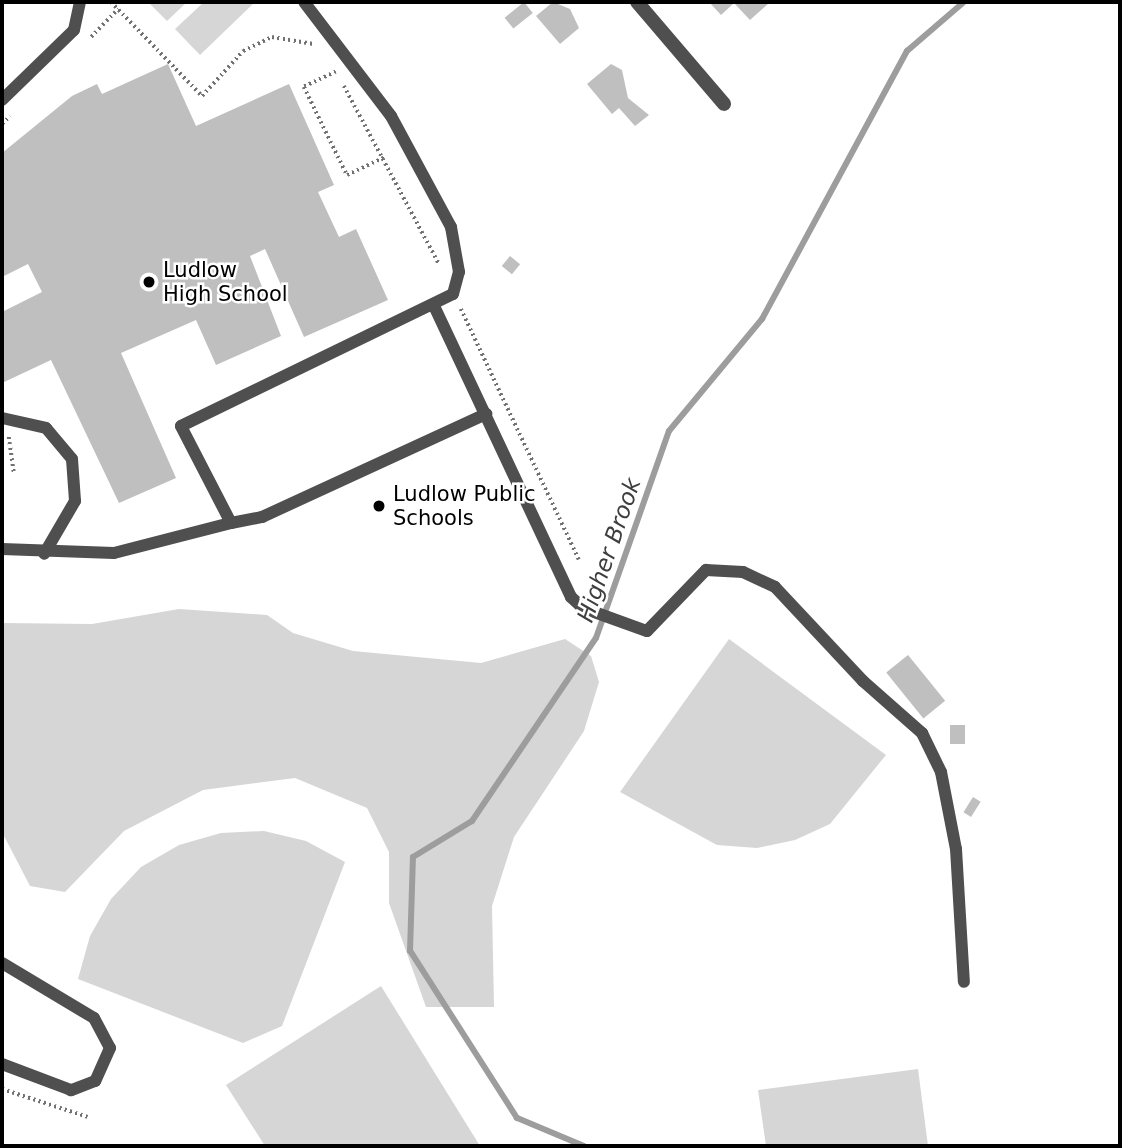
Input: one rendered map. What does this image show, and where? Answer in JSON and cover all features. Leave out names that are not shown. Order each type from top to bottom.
[{"type":"street","points":[[637,2],[724,104]]},
{"type":"lane","points":[[2,100],[74,30],[80,2]]},
{"type":"lane","points":[[231,523],[181,426],[435,307],[453,294],[459,272],[451,227],[391,116],[304,2]]},
{"type":"lane","points":[[435,307],[571,597],[583,608],[626,626],[647,631],[706,570],[743,572],[775,587],[863,681],[922,733],[941,772],[956,849],[964,982]]},
{"type":"lane","points":[[2,549],[44,554],[114,553],[262,517],[486,414]]},
{"type":"lane","points":[[4,418],[46,428],[72,460],[75,501],[44,554]]},
{"type":"lane","points":[[2,963],[94,1018],[110,1048],[96,1081],[71,1090],[2,1064]]},
{"type":"path","points":[[111,2],[202,96],[243,51],[272,37],[304,38],[318,47]]},
{"type":"path","points":[[331,64],[385,158],[453,294],[579,560]]},
{"type":"path","points":[[337,72],[304,87],[347,175],[385,158]]},
{"type":"path","points":[[4,418],[14,474]]},
{"type":"path","points":[[2,1089],[88,1117]]},
{"type":"shaded area","points":[[148,2],[187,2],[167,21]]},
{"type":"shaded area","points":[[204,2],[255,2],[200,55],[175,29]]},
{"type":"shaded area","points":[[179,609],[267,615],[293,633],[353,651],[481,663],[565,639],[591,656],[599,682],[584,731],[514,837],[492,906],[494,1007],[426,1007],[389,903],[389,852],[367,808],[295,778],[203,790],[124,831],[65,892],[30,886],[2,832],[2,623],[92,624]]},
{"type":"shaded area","points":[[729,639],[886,755],[830,824],[795,840],[757,848],[717,845],[620,792]]},
{"type":"shaded area","points":[[264,831],[306,841],[345,862],[282,1026],[243,1043],[78,979],[90,936],[111,899],[141,867],[179,845],[221,833]]},
{"type":"shaded area","points":[[381,986],[480,1146],[265,1146],[226,1085]]},
{"type":"shaded area","points":[[918,1069],[928,1146],[766,1146],[758,1090]]},
{"type":"building","points":[[524,2],[533,13],[513,29],[505,18]]},
{"type":"building","points":[[553,2],[570,9],[579,28],[560,44],[536,16]]},
{"type":"building","points":[[709,2],[768,4],[750,20],[734,3],[721,15]]},
{"type":"building","name":"Ludlow High School","points":[[168,64],[196,126],[289,84],[334,185],[318,192],[339,237],[356,229],[388,300],[304,337],[265,249],[250,256],[281,336],[216,365],[196,320],[121,353],[176,478],[119,503],[51,360],[2,383],[2,312],[42,292],[28,264],[2,277],[2,153],[72,96],[97,84],[102,94]]},
{"type":"building","points":[[611,64],[622,70],[628,98],[649,115],[635,126],[619,108],[612,114],[587,84]]},
{"type":"building","points":[[510,256],[520,264],[512,274],[502,266]]},
{"type":"building","points":[[908,655],[945,701],[923,718],[886,673]]},
{"type":"building","points":[[950,725],[965,725],[965,744],[950,744]]},
{"type":"building","points":[[973,797],[981,802],[971,817],[963,812]]},
{"type":"waterway","name":"Higher Brook","points":[[584,1146],[517,1118],[410,951],[413,857],[472,821],[596,638],[669,431],[762,319],[907,51],[964,2]]},
{"type":"place","name":"Ludlow High School","points":[[149,282]]},
{"type":"place","name":"Ludlow Public Schools","points":[[379,506]]}]
